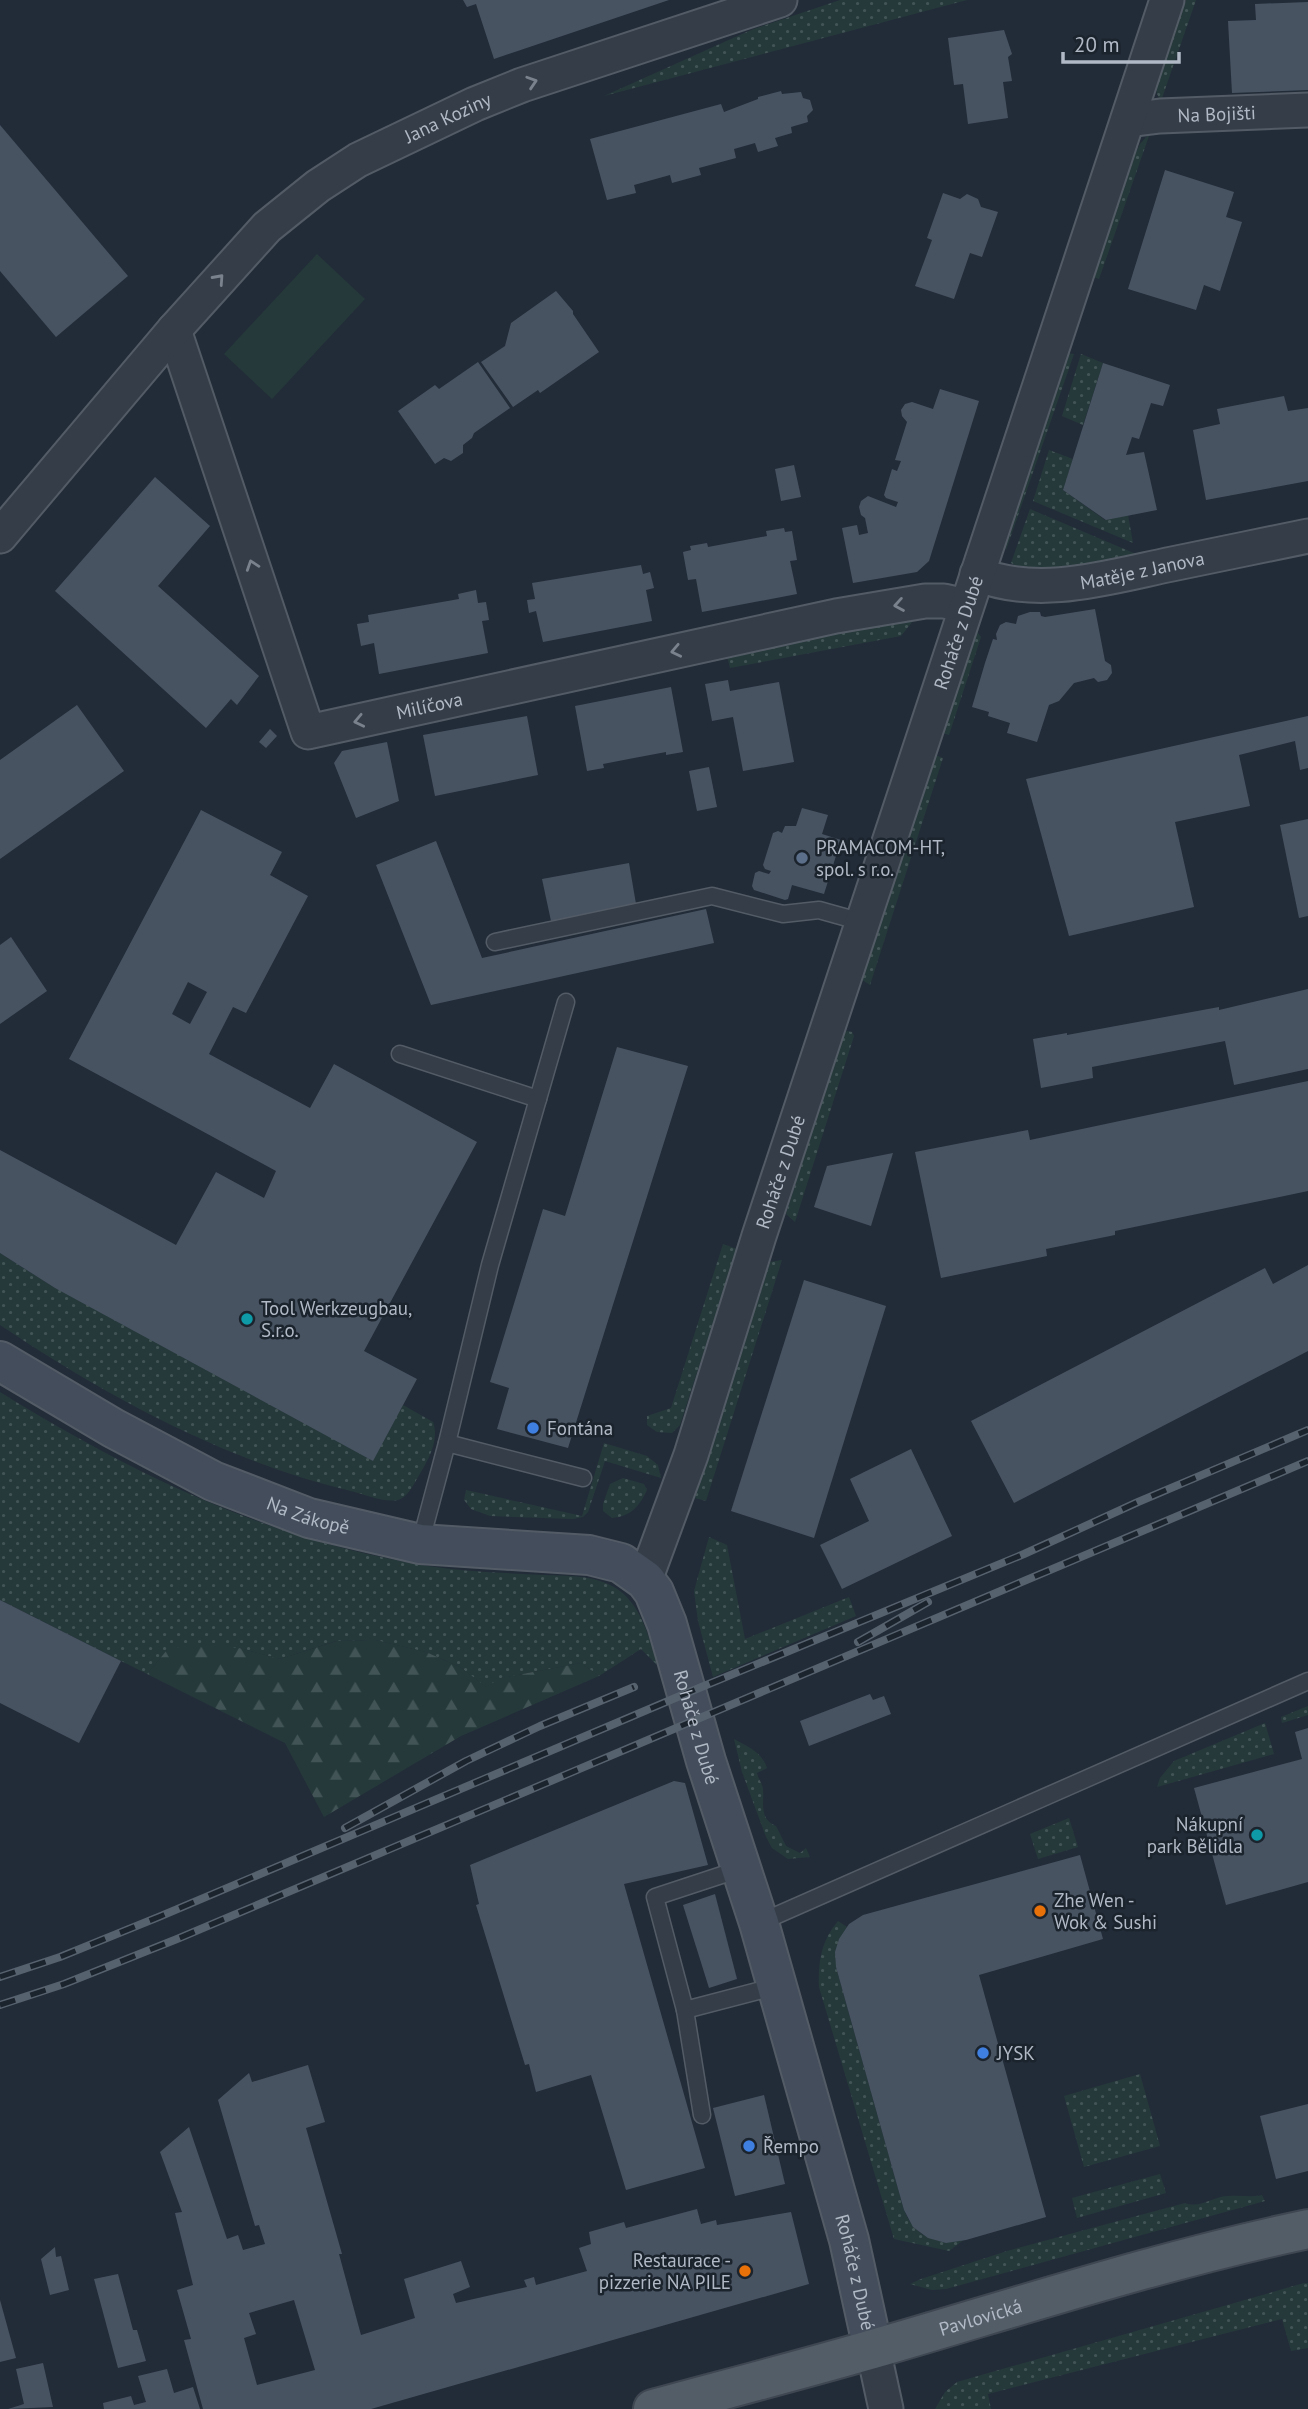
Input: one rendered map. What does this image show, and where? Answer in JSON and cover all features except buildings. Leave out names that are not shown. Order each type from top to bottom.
[{"type":"main road","name":"Pavlovická","points":[[653,2409],[873,2349],[1117,2276],[1308,2229]]},
{"type":"street","name":"Jana Koziny","points":[[0,536],[174,330],[267,227],[318,186],[358,160],[475,104],[522,85],[780,0]]},
{"type":"street","name":"Roháče z Dubé","points":[[873,2349],[849,2240],[778,1986],[706,1761],[667,1624],[654,1592],[645,1580],[691,1455],[763,1223],[1167,0]]},
{"type":"street","name":"Na Bojišti","points":[[1128,120],[1160,116],[1308,110]]},
{"type":"street","name":"Milíčova","points":[[174,330],[308,732],[836,615],[925,601],[944,601],[967,606]]},
{"type":"street","name":"Matěje z Janova","points":[[977,574],[1009,584],[1048,585],[1091,580],[1308,536]]},
{"type":"street","name":"Na Zákopě","points":[[0,1361],[113,1428],[213,1481],[309,1518],[420,1544],[589,1555],[621,1563],[645,1580]]},
{"type":"street","points":[[873,2349],[886,2409]]},
{"type":"lane","points":[[495,942],[712,896],[783,914],[820,910],[862,922]]},
{"type":"lane","points":[[420,1544],[490,1265],[566,1003]]},
{"type":"lane","points":[[400,1054],[538,1099]]},
{"type":"lane","points":[[447,1443],[583,1478]]},
{"type":"lane","points":[[759,1923],[1308,1681]]},
{"type":"lane","points":[[702,2115],[685,2010],[655,1898],[740,1869]]},
{"type":"lane","points":[[685,2010],[778,1986]]},
{"type":"green space","points":[[840,0],[967,0],[604,96],[751,30]]},
{"type":"green space","points":[[1186,0],[1196,0],[1161,101],[1156,87]]},
{"type":"green space","points":[[1150,133],[1099,279],[1091,276],[1132,160],[1140,144]]},
{"type":"green space","points":[[317,254],[365,299],[272,399],[224,354]]},
{"type":"green space","points":[[1066,353],[1074,354],[1006,550],[1003,542]]},
{"type":"green space","points":[[1081,354],[1103,363],[1083,425],[1062,416]]},
{"type":"green space","points":[[1049,450],[1073,459],[1063,490],[1105,520],[1128,515],[1133,543],[1033,501]]},
{"type":"green space","points":[[1030,509],[1143,557],[1038,570],[1011,563]]},
{"type":"green space","points":[[905,620],[913,621],[901,636],[730,668],[726,652]]},
{"type":"green space","points":[[974,628],[981,637],[949,735],[939,732]]},
{"type":"green space","points":[[931,753],[943,758],[870,985],[861,979]]},
{"type":"green space","points":[[847,1031],[854,1036],[795,1222],[786,1214],[843,1033]]},
{"type":"green space","points":[[723,1244],[737,1249],[680,1425],[672,1433],[657,1432],[647,1425],[647,1416],[671,1408]]},
{"type":"green space","points":[[0,1253],[55,1288],[403,1405],[433,1422],[435,1435],[428,1460],[405,1496],[398,1500],[387,1500],[304,1478],[258,1462],[168,1423],[82,1377],[0,1325]]},
{"type":"green space","points":[[782,1260],[706,1501],[695,1498],[770,1262]]},
{"type":"green space","points":[[0,1392],[51,1423],[153,1477],[205,1501],[313,1540],[428,1566],[579,1577],[604,1582],[622,1593],[637,1611],[658,1666],[641,1649],[599,1676],[581,1663],[502,1678],[486,1687],[460,1667],[426,1652],[375,1640],[336,1641],[280,1659],[239,1648],[167,1650],[147,1674],[0,1600]]},
{"type":"green space","points":[[604,1443],[647,1456],[658,1465],[661,1478],[605,1461],[588,1512],[583,1517],[573,1519],[490,1516],[471,1509],[464,1500],[466,1490],[582,1516]]},
{"type":"green space","points":[[623,1478],[644,1484],[647,1490],[634,1510],[612,1518],[603,1511],[603,1504],[610,1484]]},
{"type":"green space","points":[[709,1537],[727,1545],[745,1639],[849,1597],[856,1616],[713,1677],[698,1621],[694,1591]]},
{"type":"green space","points":[[375,1640],[426,1652],[460,1667],[486,1687],[501,1678],[581,1663],[599,1676],[461,1736],[324,1817],[285,1743],[147,1674],[167,1650],[191,1644],[239,1648],[280,1659],[337,1641]]},
{"type":"green space","points":[[1308,1706],[1308,1715],[1282,1723],[1281,1717]]},
{"type":"green space","points":[[1265,1723],[1274,1754],[1157,1787],[1160,1778],[1174,1761]]},
{"type":"green space","points":[[734,1739],[749,1747],[765,1762],[767,1768],[757,1773],[763,1788],[767,1819],[776,1826],[786,1846],[800,1853],[806,1848],[810,1857],[788,1859],[772,1848],[742,1772]]},
{"type":"green space","points":[[1069,1818],[1078,1847],[1038,1859],[1030,1834]]},
{"type":"green space","points":[[838,1921],[847,1927],[837,1946],[836,1967],[904,2210],[914,2227],[928,2237],[945,2242],[965,2239],[949,2251],[894,2239],[819,1987],[822,1952]]},
{"type":"green space","points":[[1140,2074],[1160,2146],[1084,2167],[1064,2096]]},
{"type":"green space","points":[[1160,2174],[1166,2193],[1077,2218],[1072,2198]]},
{"type":"green space","points":[[1262,2195],[1265,2201],[946,2289],[932,2290],[910,2284],[1007,2251],[1185,2203],[1196,2204],[1223,2197]]},
{"type":"green space","points":[[1308,2283],[1308,2348],[1291,2351],[1282,2319],[988,2394],[991,2409],[935,2409],[945,2392],[957,2382]]},
{"type":"railway","points":[[0,1977],[60,1957],[161,1916],[687,1693],[1024,1554],[1308,1430]]},
{"type":"railway","points":[[0,2005],[64,1984],[177,1939],[1308,1461]]},
{"type":"railway","points":[[858,1642],[928,1602]]},
{"type":"railway","points":[[345,1828],[466,1761],[540,1726],[634,1687]]},
{"type":"place","name":"PRAMACOM-HT, spol. s r.o.","points":[[802,858]]},
{"type":"place","name":"Tool Werkzeugbau, S.r.o.","points":[[247,1319]]},
{"type":"place","name":"Fontána","points":[[533,1428]]},
{"type":"place","name":"Nákupní park Bělidla","points":[[1257,1835]]},
{"type":"place","name":"Zhe Wen - Wok & Sushi","points":[[1040,1911]]},
{"type":"place","name":"JYSK","points":[[983,2053]]},
{"type":"place","name":"Řempo","points":[[749,2146]]},
{"type":"place","name":"Restaurace - pizzerie NA PILE","points":[[745,2271]]}]
